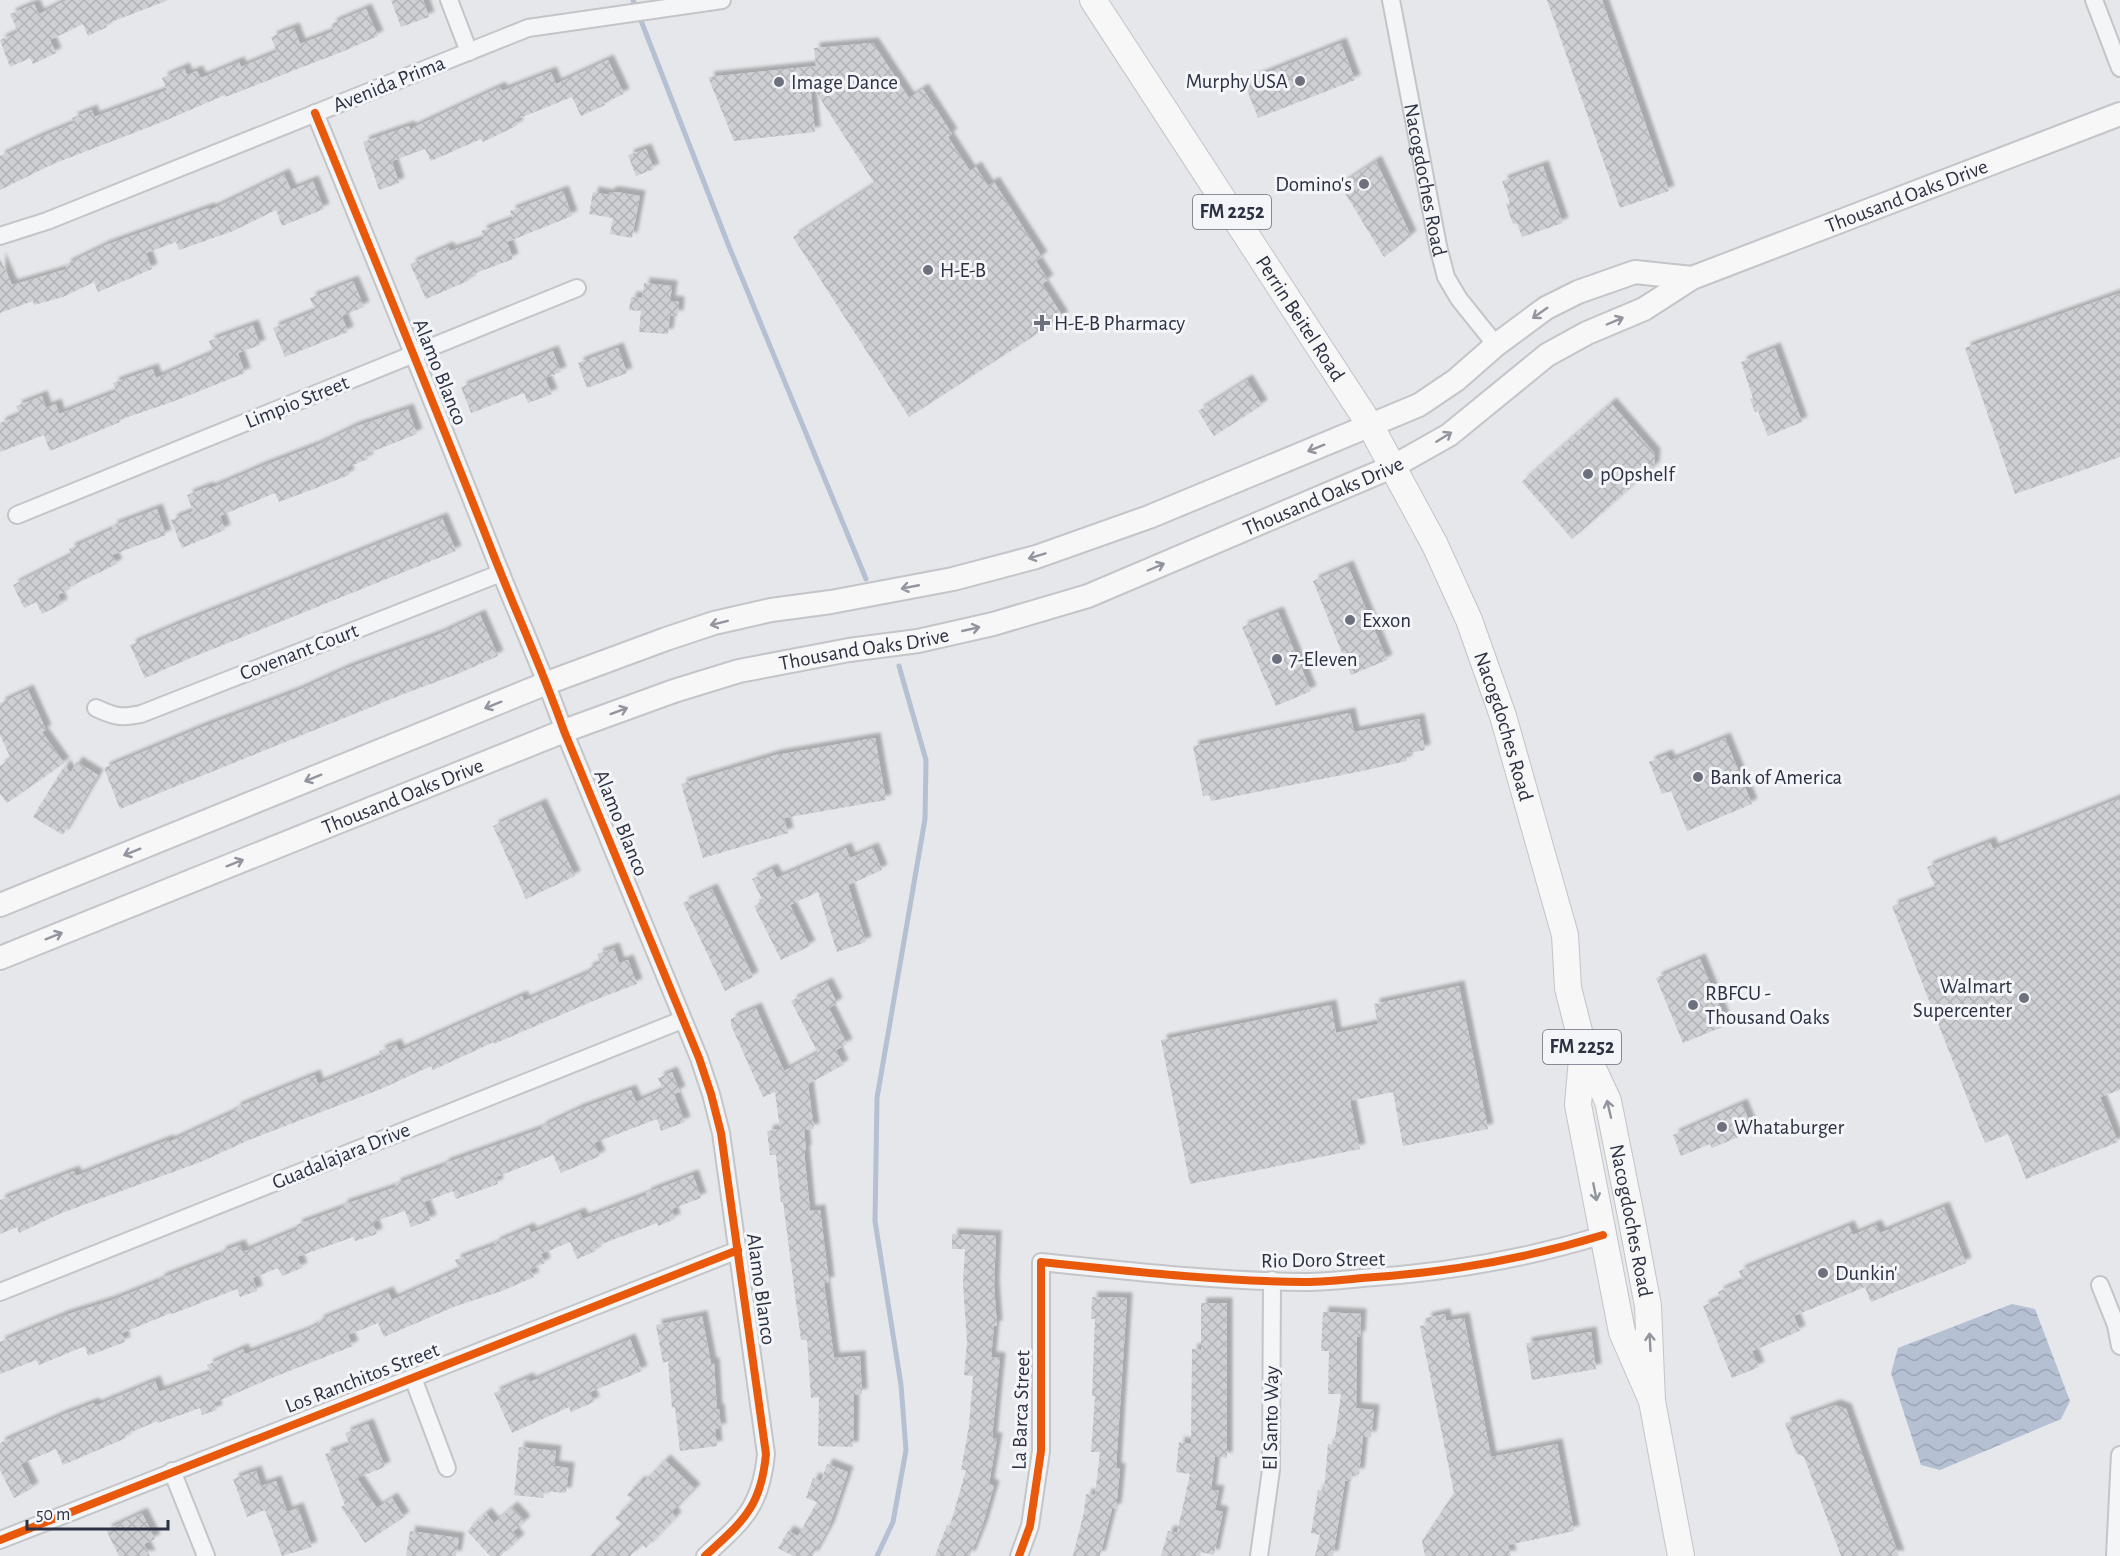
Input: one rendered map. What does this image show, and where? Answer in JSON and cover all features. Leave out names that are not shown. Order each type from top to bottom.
[{"type":"main road","name":"Perrin Beitel Road","points":[[1093,0],[1370,425]]},
{"type":"main road","name":"Thousand Oaks Drive","points":[[0,958],[564,731],[674,691],[739,671],[918,641],[993,624],[1088,596],[1394,466],[1449,435],[1547,356],[1587,333],[1644,309],[1692,278],[2120,114]]},
{"type":"main road","name":"Thousand Oaks Drive","points":[[0,905],[548,683],[666,639],[714,623],[771,610],[831,602],[953,579],[1036,557],[1149,517],[1419,405],[1456,380],[1496,345],[1546,308],[1578,292],[1635,272],[1692,278]]},
{"type":"main road","name":"Nacogdoches Road","points":[[1370,425],[1435,544],[1469,620],[1503,717],[1565,935],[1568,988],[1582,1047],[1608,1101],[1648,1306],[1652,1401],[1681,1556]]},
{"type":"main road","name":"Nacogdoches Road","points":[[1582,1047],[1578,1105],[1622,1332],[1652,1401]]},
{"type":"street","points":[[449,0],[469,52]]},
{"type":"street","name":"Avenida Prima","points":[[0,236],[47,221],[528,28],[722,0]]},
{"type":"street","name":"Nacogdoches Road","points":[[1391,0],[1438,246],[1446,277],[1470,315],[1496,345]]},
{"type":"street","points":[[2094,0],[2120,68]]},
{"type":"street","name":"Alamo Blanco","points":[[315,113],[501,573],[548,683],[564,731],[699,1058],[722,1133],[766,1454],[764,1480],[755,1501],[741,1522],[705,1556]]},
{"type":"street","name":"Limpio Street","points":[[17,514],[577,288]]},
{"type":"street","name":"Covenant Court","points":[[96,708],[113,716],[141,714],[501,573]]},
{"type":"street","name":"Guadalajara Drive","points":[[0,1292],[682,1020]]},
{"type":"street","name":"Rio Doro Street","points":[[1041,1262],[1184,1276],[1304,1282],[1426,1273],[1569,1246],[1603,1235]]},
{"type":"street","name":"Los Ranchitos Street","points":[[0,1540],[738,1250]]},
{"type":"street","name":"La Barca Street","points":[[1019,1556],[1030,1526],[1041,1451],[1041,1262]]},
{"type":"street","name":"El Santo Way","points":[[1259,1556],[1267,1515],[1271,1470],[1272,1280]]},
{"type":"street","points":[[2100,1285],[2116,1325],[2120,1346]]},
{"type":"street","points":[[413,1378],[447,1468]]},
{"type":"street","points":[[2115,1556],[2120,1455]]},
{"type":"street","points":[[172,1471],[206,1556]]},
{"type":"water","points":[[2012,1304],[2035,1309],[2070,1401],[2061,1419],[1940,1470],[1921,1465],[1891,1373],[1898,1348]]},
{"type":"building","points":[[67,0],[166,1],[106,24],[107,27],[88,36],[83,24],[50,40],[56,53],[33,64],[30,58],[10,67],[0,40],[18,32],[10,14],[34,4],[39,14]]},
{"type":"building","points":[[391,0],[423,0],[429,17],[401,27]]},
{"type":"building","points":[[1547,0],[1602,0],[1669,191],[1620,208]]},
{"type":"building","points":[[366,9],[378,36],[53,164],[0,190],[0,156],[74,123],[72,118],[92,110],[94,117],[167,90],[162,78],[184,68],[187,75],[197,71],[201,78],[239,62],[241,67],[277,52],[271,37],[294,28],[300,44],[334,31],[331,24]]},
{"type":"building","name":"H-E-B","points":[[873,43],[909,98],[923,89],[952,134],[948,137],[970,171],[976,167],[988,186],[994,182],[1042,257],[1036,261],[1048,280],[1042,284],[1063,317],[909,417],[793,237],[875,184],[810,83],[815,132],[734,141],[708,77],[816,66],[814,48]]},
{"type":"building","name":"Murphy USA","points":[[1341,43],[1355,80],[1258,118],[1244,82]]},
{"type":"building","points":[[608,60],[624,94],[604,103],[605,105],[581,116],[572,97],[515,120],[518,125],[483,142],[481,139],[431,161],[425,149],[392,161],[399,183],[379,190],[363,142],[409,126],[410,129],[500,87],[502,91],[551,72],[556,84]]},
{"type":"building","points":[[646,149],[654,169],[636,176],[628,155]]},
{"type":"building","points":[[1376,161],[1411,236],[1384,257],[1340,185]]},
{"type":"building","points":[[1543,166],[1563,223],[1522,237],[1517,223],[1513,224],[1506,204],[1510,203],[1502,181]]},
{"type":"building","points":[[284,174],[291,190],[313,181],[324,209],[282,226],[276,210],[233,231],[179,250],[176,242],[146,253],[152,269],[98,292],[94,282],[63,297],[34,305],[33,301],[0,313],[0,258],[12,285],[67,269],[65,265],[106,245],[209,208],[210,210]]},
{"type":"building","points":[[563,191],[572,216],[507,242],[513,259],[468,276],[470,280],[426,299],[410,264],[448,247],[450,251],[484,239],[481,231],[513,219],[510,211]]},
{"type":"building","points":[[593,192],[609,195],[610,192],[616,192],[640,196],[632,238],[610,234],[613,218],[589,214]]},
{"type":"building","points":[[353,281],[364,307],[342,316],[348,332],[285,357],[273,328],[315,311],[310,298]]},
{"type":"building","points":[[644,283],[672,286],[670,301],[679,302],[678,316],[670,315],[668,334],[639,332],[641,311],[629,310],[631,297],[642,298]]},
{"type":"building","points":[[2120,293],[2120,457],[2015,494],[1965,348]]},
{"type":"building","points":[[253,325],[260,345],[238,353],[245,373],[119,420],[120,422],[50,451],[44,435],[0,452],[0,423],[20,415],[16,406],[42,396],[46,408],[56,404],[59,414],[116,392],[113,383],[153,369],[156,378],[213,353],[209,341]]},
{"type":"building","points":[[618,348],[627,373],[587,388],[578,363]]},
{"type":"building","points":[[1775,348],[1802,422],[1768,436],[1758,411],[1755,412],[1750,399],[1753,398],[1741,362]]},
{"type":"building","points":[[553,351],[561,372],[545,378],[552,394],[528,403],[524,393],[471,413],[461,387]]},
{"type":"building","points":[[1247,380],[1262,405],[1214,436],[1198,411]]},
{"type":"building","name":"pOpshelf","points":[[1611,403],[1655,454],[1654,467],[1572,539],[1522,482]]},
{"type":"building","points":[[408,409],[417,434],[366,454],[368,459],[346,468],[349,475],[279,502],[275,493],[220,516],[225,530],[182,548],[171,520],[193,511],[187,495],[208,487],[209,489],[315,446],[354,427]]},
{"type":"building","points":[[157,509],[166,535],[112,555],[117,564],[69,587],[70,589],[58,595],[62,604],[42,614],[36,602],[24,608],[13,585],[72,555],[69,549],[113,529],[112,526]]},
{"type":"building","points":[[442,518],[456,551],[145,678],[130,645]]},
{"type":"building","name":"Exxon","points":[[1348,566],[1387,660],[1351,675],[1313,581]]},
{"type":"building","name":"7-Eleven","points":[[1278,612],[1311,691],[1276,706],[1242,627]]},
{"type":"building","points":[[480,615],[498,656],[120,809],[104,768],[297,691],[345,669],[437,635]]},
{"type":"building","points":[[28,690],[46,730],[42,732],[64,763],[7,803],[0,794],[0,766],[11,759],[0,735],[0,703]]},
{"type":"building","points":[[1350,713],[1354,732],[1419,719],[1425,750],[1405,754],[1407,761],[1362,771],[1211,801],[1209,795],[1203,796],[1193,746]]},
{"type":"building","points":[[875,738],[886,800],[784,818],[788,833],[703,858],[681,784],[776,755]]},
{"type":"building","name":"Bank of America","points":[[1725,738],[1752,804],[1687,831],[1671,791],[1662,794],[1649,762],[1667,755],[1670,761]]},
{"type":"building","points":[[77,762],[98,775],[63,835],[33,817],[65,765],[70,773]]},
{"type":"building","name":"Walmart Supercenter","points":[[2120,798],[2120,1090],[2100,1097],[2118,1142],[2026,1179],[2008,1134],[1985,1143],[1892,906],[1936,889],[1927,867],[1990,842],[1993,849]]},
{"type":"building","points":[[541,804],[575,876],[526,899],[493,826]]},
{"type":"building","points":[[846,848],[850,858],[873,848],[882,870],[848,885],[866,942],[837,952],[818,892],[790,905],[810,946],[781,960],[754,906],[763,901],[752,879],[772,869],[777,878]]},
{"type":"building","points":[[712,889],[753,977],[725,991],[683,903]]},
{"type":"building","points":[[614,948],[619,963],[628,960],[637,984],[494,1044],[494,1042],[433,1070],[431,1066],[381,1089],[249,1140],[203,1161],[59,1214],[19,1233],[17,1227],[0,1234],[0,1200],[74,1171],[76,1176],[168,1140],[169,1142],[236,1111],[235,1108],[315,1075],[318,1084],[382,1057],[379,1051],[396,1044],[399,1051],[522,996],[524,1001],[588,973],[587,969],[601,963],[597,954]]},
{"type":"building","name":"RBFCU - Thousand Oaks","points":[[1700,959],[1727,1025],[1683,1043],[1656,978]]},
{"type":"building","points":[[827,983],[837,1003],[829,1008],[847,1044],[836,1050],[843,1065],[808,1084],[814,1129],[804,1130],[806,1150],[804,1151],[810,1211],[820,1210],[829,1282],[824,1283],[834,1358],[860,1356],[862,1394],[854,1395],[853,1447],[818,1446],[819,1397],[811,1398],[807,1340],[801,1340],[776,1155],[770,1155],[767,1131],[780,1129],[775,1092],[763,1097],[731,1025],[731,1019],[756,1008],[784,1071],[818,1053],[791,1001]]},
{"type":"building","points":[[1459,986],[1488,1129],[1403,1146],[1393,1092],[1350,1101],[1360,1149],[1190,1184],[1161,1040],[1331,1005],[1336,1033],[1378,1024],[1374,1004]]},
{"type":"building","points":[[672,1072],[680,1092],[674,1094],[685,1122],[661,1131],[657,1119],[594,1143],[600,1156],[561,1173],[553,1155],[496,1177],[498,1184],[456,1199],[453,1191],[424,1202],[431,1220],[411,1227],[405,1211],[373,1222],[377,1234],[355,1241],[353,1237],[297,1257],[302,1268],[282,1276],[278,1268],[253,1278],[257,1291],[240,1297],[237,1289],[171,1313],[122,1333],[125,1342],[88,1356],[85,1346],[39,1365],[36,1360],[0,1374],[0,1342],[65,1315],[110,1301],[160,1281],[159,1279],[221,1255],[220,1252],[240,1245],[243,1252],[298,1229],[296,1225],[343,1208],[342,1205],[396,1187],[395,1184],[444,1166],[443,1164],[541,1129],[579,1109],[631,1090],[636,1102],[663,1090],[658,1078]]},
{"type":"building","name":"Whataburger","points":[[1742,1104],[1753,1131],[1712,1148],[1710,1144],[1681,1156],[1673,1135]]},
{"type":"building","points":[[693,1175],[701,1198],[672,1209],[675,1219],[658,1226],[657,1223],[594,1247],[596,1251],[577,1259],[570,1242],[541,1254],[545,1263],[530,1270],[534,1277],[502,1291],[456,1306],[384,1337],[378,1323],[348,1335],[353,1346],[214,1403],[217,1410],[202,1415],[200,1408],[158,1423],[157,1421],[125,1435],[126,1438],[63,1465],[56,1449],[21,1464],[33,1488],[14,1498],[0,1470],[0,1443],[62,1415],[94,1403],[95,1406],[155,1381],[159,1392],[211,1373],[207,1365],[243,1349],[245,1354],[304,1332],[319,1324],[318,1321],[388,1292],[392,1300],[459,1270],[455,1260],[495,1245],[494,1243],[529,1228],[531,1233],[580,1213],[583,1219]]},
{"type":"building","points":[[1944,1207],[1966,1263],[1871,1302],[1865,1287],[1794,1316],[1800,1331],[1752,1351],[1759,1367],[1732,1378],[1703,1306],[1721,1299],[1718,1292],[1743,1281],[1739,1271],[1849,1226],[1853,1235],[1876,1225],[1880,1233]]},
{"type":"building","points":[[952,1234],[996,1236],[994,1286],[997,1326],[994,1326],[991,1357],[1000,1358],[992,1438],[997,1438],[989,1484],[994,1486],[982,1527],[970,1556],[935,1556],[947,1525],[950,1526],[966,1470],[961,1470],[969,1426],[973,1376],[964,1375],[967,1342],[963,1283],[965,1249],[952,1249]]},
{"type":"building","points":[[1092,1297],[1127,1298],[1116,1468],[1120,1469],[1116,1509],[1112,1509],[1100,1556],[1073,1556],[1086,1494],[1095,1495],[1100,1452],[1091,1452],[1095,1396],[1092,1396],[1095,1319],[1091,1319]]},
{"type":"building","points":[[1201,1303],[1227,1303],[1227,1458],[1215,1456],[1211,1490],[1219,1491],[1215,1510],[1223,1512],[1214,1555],[1201,1552],[1200,1556],[1161,1556],[1168,1531],[1177,1533],[1190,1474],[1176,1472],[1179,1442],[1191,1444],[1192,1349],[1201,1350]]},
{"type":"building","points":[[1323,1312],[1361,1314],[1360,1337],[1357,1336],[1356,1408],[1374,1410],[1371,1437],[1363,1436],[1359,1474],[1352,1473],[1351,1481],[1345,1481],[1333,1556],[1315,1556],[1320,1535],[1311,1533],[1318,1490],[1324,1491],[1328,1444],[1334,1445],[1341,1394],[1328,1394],[1329,1351],[1321,1351]]},
{"type":"building","points":[[1445,1314],[1446,1321],[1464,1318],[1491,1457],[1557,1444],[1574,1531],[1508,1545],[1511,1556],[1425,1556],[1422,1541],[1454,1493],[1420,1326],[1427,1325],[1426,1318]]},
{"type":"building","points":[[702,1316],[711,1363],[714,1363],[717,1410],[719,1409],[721,1429],[715,1429],[717,1446],[680,1451],[675,1407],[672,1408],[668,1361],[663,1363],[656,1325]]},
{"type":"building","points":[[1591,1332],[1596,1369],[1532,1380],[1526,1343]]},
{"type":"building","points":[[630,1339],[642,1371],[590,1392],[594,1402],[571,1412],[569,1407],[512,1433],[494,1393],[528,1378],[530,1382]]},
{"type":"building","points":[[1835,1405],[1846,1409],[1899,1556],[1841,1556],[1804,1457],[1796,1453],[1785,1423]]},
{"type":"building","points":[[368,1424],[385,1467],[357,1478],[377,1508],[392,1498],[404,1517],[365,1543],[341,1507],[345,1505],[325,1454],[350,1445],[345,1433]]},
{"type":"building","points":[[519,1447],[556,1451],[554,1466],[569,1468],[566,1493],[544,1491],[543,1498],[514,1495]]},
{"type":"building","points":[[665,1460],[695,1489],[672,1512],[676,1517],[646,1548],[642,1544],[630,1556],[590,1556],[622,1524],[615,1518],[633,1500],[627,1495],[640,1481],[642,1484]]},
{"type":"building","points":[[827,1464],[848,1472],[829,1527],[813,1556],[793,1556],[778,1548],[788,1531],[798,1536],[817,1502],[806,1498],[813,1478],[821,1481]]},
{"type":"building","points":[[256,1471],[261,1486],[276,1481],[287,1512],[298,1508],[312,1547],[282,1556],[265,1510],[247,1517],[233,1479]]},
{"type":"building","points":[[512,1507],[525,1521],[513,1532],[519,1539],[500,1556],[490,1556],[467,1531],[486,1513],[494,1523]]},
{"type":"building","points":[[142,1513],[155,1539],[144,1544],[150,1556],[119,1556],[106,1530]]},
{"type":"building","points":[[410,1531],[459,1538],[456,1556],[406,1556]]},
{"type":"waterway","points":[[633,0],[728,244],[866,579]]},
{"type":"waterway","points":[[877,1556],[893,1522],[906,1450],[901,1385],[875,1221],[877,1098],[925,819],[926,760],[899,666]]},
{"type":"cycle path","points":[[315,113],[564,731],[699,1058],[711,1094],[721,1133],[766,1454],[760,1488],[748,1512],[705,1556]]},
{"type":"cycle path","points":[[1019,1556],[1030,1526],[1041,1451],[1041,1262],[1205,1278],[1318,1282],[1423,1273],[1484,1264],[1574,1244],[1603,1235]]},
{"type":"cycle path","points":[[0,1540],[738,1250]]},
{"type":"place","name":"Murphy USA","points":[[1300,81]]},
{"type":"place","name":"Image Dance","points":[[779,82]]},
{"type":"place","name":"Domino's","points":[[1364,184]]},
{"type":"place","name":"H-E-B","points":[[928,270]]},
{"type":"place","name":"H-E-B Pharmacy","points":[[1042,323]]},
{"type":"place","name":"pOpshelf","points":[[1588,474]]},
{"type":"place","name":"Exxon","points":[[1350,620]]},
{"type":"place","name":"7-Eleven","points":[[1277,659]]},
{"type":"place","name":"Bank of America","points":[[1698,777]]},
{"type":"place","name":"Walmart Supercenter","points":[[2024,998]]},
{"type":"place","name":"RBFCU - Thousand Oaks","points":[[1693,1005]]},
{"type":"place","name":"Whataburger","points":[[1722,1127]]},
{"type":"place","name":"Dunkin'","points":[[1823,1273]]}]
